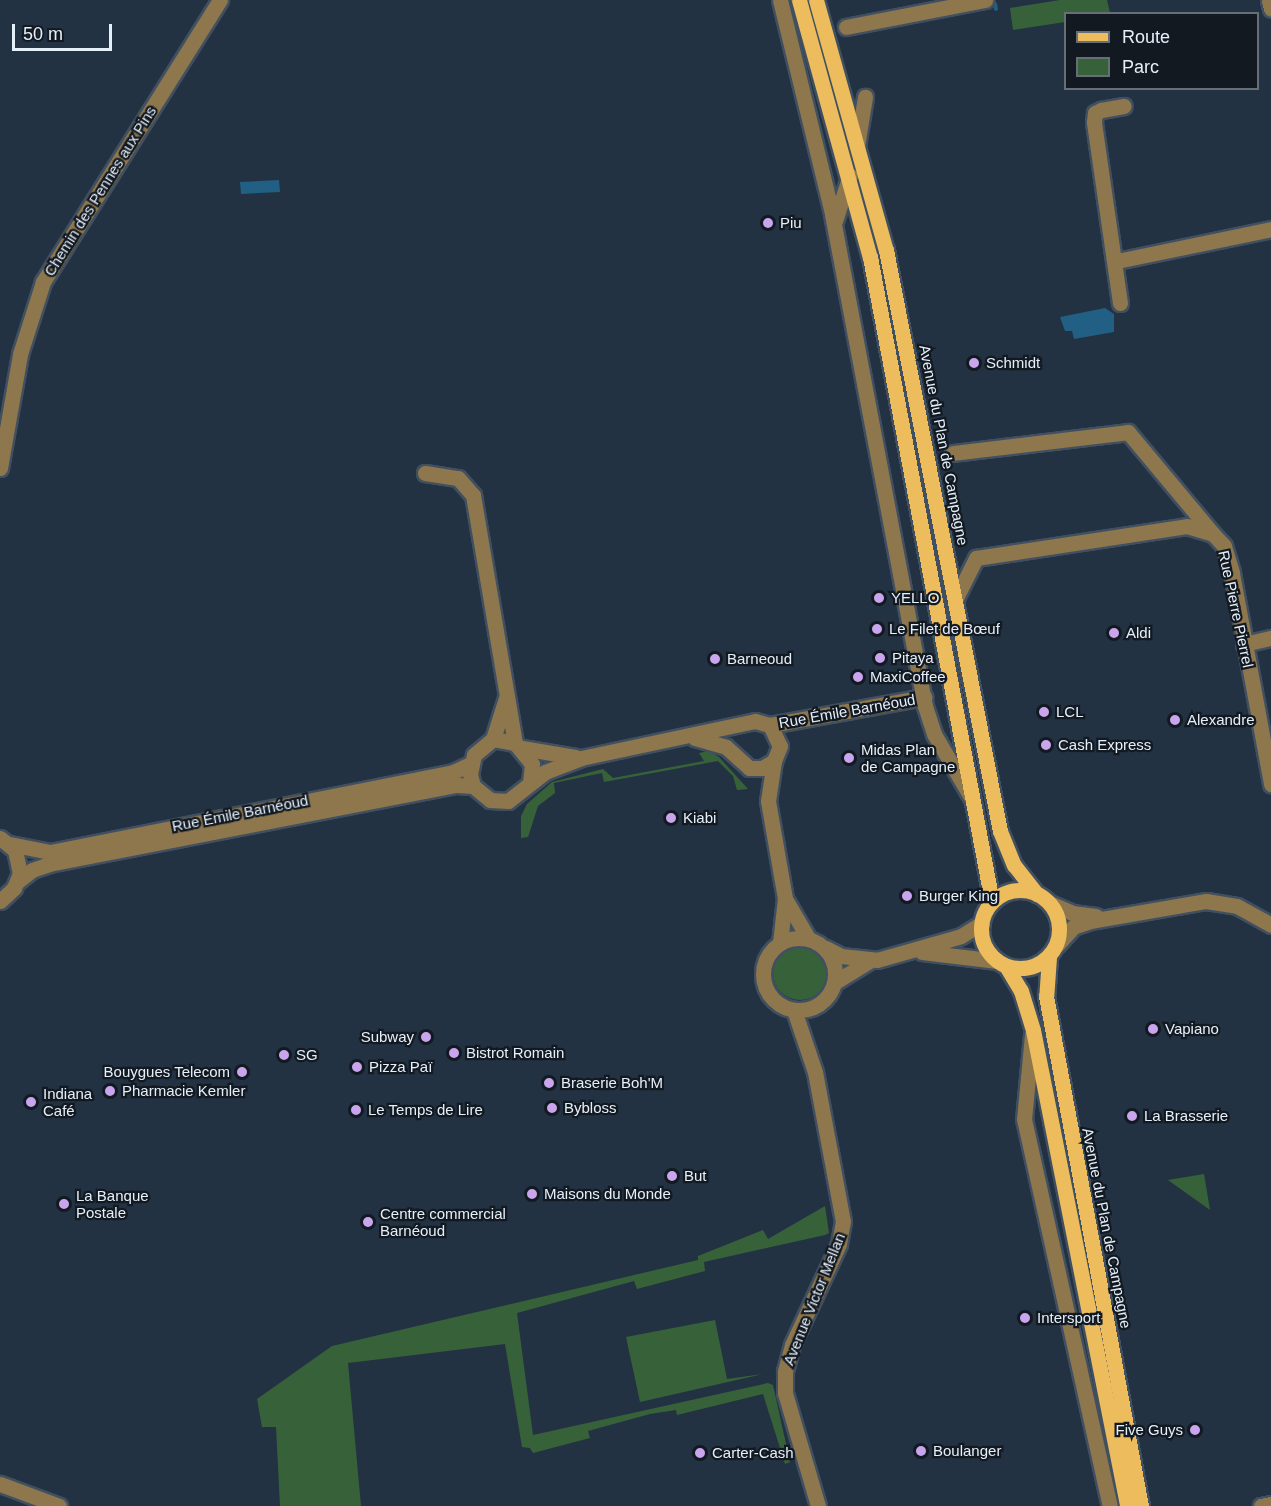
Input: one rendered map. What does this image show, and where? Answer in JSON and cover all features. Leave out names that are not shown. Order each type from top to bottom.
[{"type":"main road","points":[[799,0],[849,175],[872,269],[976,805],[992,902],[982,923],[984,944],[1002,963],[1018,986],[1033,1029],[1127,1506]]},
{"type":"main road","name":"Avenue du Plan de Campagne","points":[[816,0],[886,250],[1000,831],[1014,865],[1043,898]]},
{"type":"main road","points":[[992,902],[1018,890],[1043,898],[1058,918],[1053,951],[1033,966],[1002,963]]},
{"type":"main road","name":"Avenue du Plan de Campagne","points":[[1053,951],[1048,1007],[1142,1506]]},
{"type":"street","name":"Chemin des Pennes aux Pins","points":[[0,468],[20,354],[43,282],[220,0]]},
{"type":"street","points":[[780,0],[834,224],[924,697],[934,734],[976,805]]},
{"type":"street","points":[[846,27],[985,0]]},
{"type":"street","points":[[1269,0],[1271,9]]},
{"type":"street","points":[[857,146],[865,97]]},
{"type":"street","points":[[1120,303],[1117,261],[1094,122],[1095,113],[1124,106]]},
{"type":"street","points":[[834,224],[849,175]]},
{"type":"street","points":[[1117,261],[1271,229]]},
{"type":"street","points":[[953,453],[1128,432],[1213,534]]},
{"type":"street","points":[[425,473],[458,478],[473,495],[507,695],[519,745],[532,764],[530,783]]},
{"type":"street","name":"Rue Pierre Pierrel","points":[[956,598],[976,558],[1187,526],[1213,534],[1226,550],[1271,784]]},
{"type":"street","points":[[1244,644],[1271,638]]},
{"type":"street","points":[[507,695],[493,740],[581,758]]},
{"type":"street","name":"Rue Émile Barnéoud","points":[[770,725],[924,697]]},
{"type":"street","points":[[735,754],[736,733],[748,723]]},
{"type":"street","points":[[470,764],[473,786],[483,796],[499,802],[517,798],[544,772],[581,758],[691,737],[748,723],[770,725],[780,746],[774,761],[768,801],[785,898],[780,942],[766,960],[765,985],[776,1002],[794,1010],[813,1008],[823,1001],[835,982],[871,960]]},
{"type":"street","points":[[691,737],[735,754],[749,768],[768,801]]},
{"type":"street","name":"Rue Émile Barnéoud","points":[[5,841],[50,852],[453,772],[470,764],[480,747],[493,740]]},
{"type":"street","points":[[749,768],[762,768],[774,761]]},
{"type":"street","name":"Rue Émile Barnéoud","points":[[0,901],[18,881],[32,870],[49,864],[457,785],[473,786]]},
{"type":"street","points":[[5,841],[19,861],[18,881]]},
{"type":"street","points":[[785,898],[808,938],[841,956],[871,960],[913,952],[961,936],[982,923]]},
{"type":"street","points":[[1043,898],[1078,915],[1114,915]]},
{"type":"street","points":[[1053,951],[1078,924],[1114,915],[1212,901],[1237,906],[1271,925]]},
{"type":"street","points":[[780,942],[808,938]]},
{"type":"street","points":[[826,948],[836,970],[835,982]]},
{"type":"street","points":[[913,952],[973,955],[1002,963]]},
{"type":"street","name":"Avenue Victor Mellan","points":[[811,1054],[813,1008]]},
{"type":"street","name":"Avenue Victor Mellan","points":[[794,1010],[811,1054],[842,1233],[787,1359],[785,1393],[818,1506]]},
{"type":"street","points":[[1033,1029],[1024,1119],[1110,1506]]},
{"type":"street","points":[[0,1484],[59,1506]]},
{"type":"street","points":[[1261,1506],[1271,1504]]},
{"type":"green space","points":[[1060,0],[1107,0],[1110,12],[1064,12],[1064,22],[1013,30],[1010,8]]},
{"type":"green space","points":[[709,751],[719,757],[748,789],[737,790],[733,776],[718,761],[604,782],[602,773],[554,783],[555,793],[538,806],[528,837],[521,838],[521,816],[527,804],[552,782],[603,769],[613,778],[704,761],[699,753]]},
{"type":"green space","points":[[795,946],[805,946],[815,950],[823,958],[827,973],[823,988],[815,996],[805,1000],[795,1000],[785,996],[777,988],[773,978],[773,968],[777,958],[785,950]]},
{"type":"green space","points":[[1204,1174],[1210,1210],[1168,1180]]},
{"type":"green space","points":[[825,1206],[829,1233],[825,1235],[704,1262],[705,1271],[637,1289],[634,1281],[517,1313],[533,1435],[768,1383],[773,1385],[790,1462],[785,1464],[763,1394],[677,1415],[676,1410],[650,1414],[588,1431],[590,1438],[533,1453],[530,1448],[522,1447],[505,1344],[348,1363],[361,1506],[280,1506],[276,1427],[262,1427],[257,1399],[332,1346],[698,1260],[698,1256],[763,1230],[768,1239]]},
{"type":"green space","points":[[715,1320],[727,1379],[763,1374],[640,1402],[626,1337]]},
{"type":"water","points":[[279,180],[280,192],[241,194],[240,182]]},
{"type":"water","points":[[1105,308],[1114,314],[1114,332],[1074,339],[1072,331],[1065,331],[1060,317]]},
{"type":"waterway","points":[[995,4],[996,9]]},
{"type":"place","name":"Piu","points":[[768,223]]},
{"type":"place","name":"Schmidt","points":[[974,363]]},
{"type":"place","name":"YELLO","points":[[879,598]]},
{"type":"place","name":"Le Filet de Bœuf","points":[[877,629]]},
{"type":"place","name":"Aldi","points":[[1114,633]]},
{"type":"place","name":"Pitaya","points":[[880,658]]},
{"type":"place","name":"Barneoud","points":[[715,659]]},
{"type":"place","name":"MaxiCoffee","points":[[858,677]]},
{"type":"place","name":"LCL","points":[[1044,712]]},
{"type":"place","name":"Alexandre","points":[[1175,720]]},
{"type":"place","name":"Cash Express","points":[[1046,745]]},
{"type":"place","name":"Midas Plan de Campagne","points":[[849,758]]},
{"type":"place","name":"Kiabi","points":[[671,818]]},
{"type":"place","name":"Burger King","points":[[907,896]]},
{"type":"place","name":"Vapiano","points":[[1153,1029]]},
{"type":"place","name":"Subway","points":[[426,1037]]},
{"type":"place","name":"Bistrot Romain","points":[[454,1053]]},
{"type":"place","name":"SG","points":[[284,1055]]},
{"type":"place","name":"Pizza Paï","points":[[357,1067]]},
{"type":"place","name":"Bouygues Telecom","points":[[242,1072]]},
{"type":"place","name":"Braserie Boh'M","points":[[549,1083]]},
{"type":"place","name":"Pharmacie Kemler","points":[[110,1091]]},
{"type":"place","name":"Indiana Café","points":[[31,1102]]},
{"type":"place","name":"Bybloss","points":[[552,1108]]},
{"type":"place","name":"Le Temps de Lire","points":[[356,1110]]},
{"type":"place","name":"La Brasserie","points":[[1132,1116]]},
{"type":"place","name":"But","points":[[672,1176]]},
{"type":"place","name":"Maisons du Monde","points":[[532,1194]]},
{"type":"place","name":"La Banque Postale","points":[[64,1204]]},
{"type":"place","name":"Centre commercial Barnéoud","points":[[368,1222]]},
{"type":"place","name":"Intersport","points":[[1025,1318]]},
{"type":"place","name":"Five Guys","points":[[1195,1430]]},
{"type":"place","name":"Boulanger","points":[[921,1451]]},
{"type":"place","name":"Carter-Cash","points":[[700,1453]]}]
